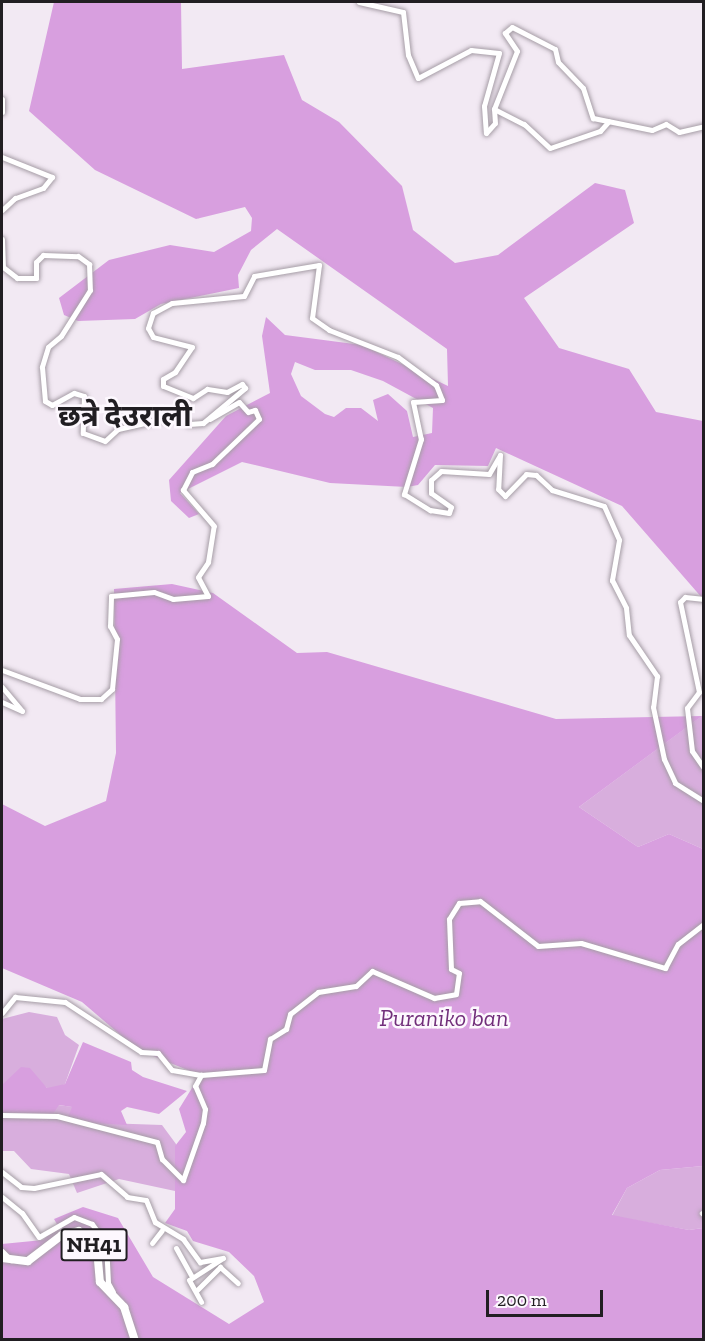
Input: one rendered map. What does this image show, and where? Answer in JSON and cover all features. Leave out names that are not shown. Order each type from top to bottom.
[{"type":"highway","name":"NH41","points":[[12,1261],[28,1261],[62,1235],[79,1231],[100,1256],[105,1292],[124,1307],[135,1340]]},
{"type":"highway","points":[[2,1258],[12,1261]]},
{"type":"street","points":[[359,2],[403,12],[408,55],[418,78],[471,50],[499,53],[484,106],[486,133],[495,123],[494,109],[517,51],[505,33],[512,27],[555,49],[558,62],[583,88],[593,118],[652,130],[666,124],[679,132],[704,126]]},
{"type":"street","points":[[2,99],[2,112]]},
{"type":"street","points":[[494,109],[524,124],[550,148],[600,131],[609,121]]},
{"type":"street","points":[[2,157],[52,177],[43,188],[15,198],[2,210]]},
{"type":"street","points":[[2,239],[3,267],[18,278],[36,278],[36,262],[43,255],[78,256],[89,264],[90,290],[62,336],[48,347],[42,367],[45,401],[52,405],[74,393],[84,396],[83,433],[105,441],[118,429],[176,416],[189,424],[210,419],[240,402],[248,412],[255,410],[259,419],[212,464],[192,472],[183,490],[214,526],[208,562],[198,578],[208,596],[173,599],[154,592],[111,596],[110,626],[117,639],[112,689],[101,699],[80,699],[2,670]]},
{"type":"street","points":[[210,419],[215,408],[244,385],[226,392],[207,389],[193,398],[163,386],[162,379],[175,372],[192,347],[153,337],[148,328],[153,313],[172,303],[244,297],[254,276],[319,265],[312,318],[328,330],[398,357],[439,392],[439,403],[427,397],[413,402],[421,439],[404,494],[430,510],[449,513],[451,507],[431,493],[431,480],[441,471],[489,474],[500,455],[498,489],[504,496],[526,474],[536,475],[552,490],[604,506],[619,540],[612,580],[626,608],[629,635],[657,676],[653,707],[664,759],[675,783],[704,801]]},
{"type":"street","points":[[704,599],[684,597],[681,602],[699,692],[687,715],[693,760],[704,768]]},
{"type":"street","points":[[2,687],[22,711],[2,702]]},
{"type":"street","points":[[2,1013],[15,997],[65,1002],[141,1052],[158,1053],[172,1070],[201,1075],[264,1070],[270,1039],[286,1029],[290,1014],[318,992],[356,986],[372,970],[434,998],[456,994],[459,973],[451,969],[449,919],[459,903],[480,901],[538,946],[581,943],[665,968],[678,944],[704,924]]},
{"type":"street","points":[[2,1115],[57,1116],[157,1142],[162,1158],[183,1180],[203,1124],[205,1109],[195,1086],[201,1075]]},
{"type":"street","points":[[2,1172],[21,1187],[34,1188],[101,1174],[127,1197],[146,1200],[162,1230],[183,1239],[200,1262],[223,1258],[192,1277]]},
{"type":"street","points":[[2,1197],[22,1213],[39,1237],[74,1217],[92,1224],[110,1257],[108,1283],[124,1307]]},
{"type":"street","points":[[152,1243],[162,1230]]},
{"type":"street","points":[[176,1248],[192,1277],[201,1302]]},
{"type":"street","points":[[2,1251],[12,1261]]},
{"type":"street","points":[[196,1290],[220,1267],[238,1283]]},
{"type":"shaded area","points":[[703,715],[703,849],[669,834],[638,847],[579,807]]},
{"type":"shaded area","points":[[29,1012],[57,1017],[65,1035],[79,1045],[65,1084],[57,1088],[47,1088],[30,1074],[2,1085],[2,1019]]},
{"type":"shaded area","points":[[58,1105],[73,1107],[75,1122],[162,1125],[176,1144],[175,1191],[119,1179],[77,1193],[69,1174],[31,1169],[14,1151],[2,1151],[2,1114]]},
{"type":"shaded area","points":[[703,1166],[703,1228],[689,1230],[612,1216],[627,1188],[660,1170]]},
{"type":"green space","points":[[54,2],[181,2],[182,69],[284,55],[302,100],[339,122],[402,186],[413,230],[455,263],[498,255],[595,183],[625,190],[634,223],[524,298],[559,348],[629,369],[656,412],[703,421],[703,599],[622,506],[496,448],[488,466],[435,465],[418,485],[407,487],[330,483],[242,462],[180,493],[199,514],[189,518],[171,501],[169,480],[226,416],[270,393],[262,336],[266,317],[285,335],[362,345],[448,386],[447,349],[277,229],[251,250],[238,275],[239,288],[161,304],[135,319],[78,321],[64,315],[59,298],[109,260],[170,245],[214,252],[251,231],[252,218],[245,207],[196,219],[95,170],[29,111]],"holes":[[[295,362],[315,370],[351,370],[383,381],[433,408],[432,433],[413,437],[407,411],[388,394],[373,400],[378,421],[361,408],[346,408],[334,417],[325,414],[301,396],[291,374]]]},
{"type":"green space","name":"Puraniko ban","points":[[172,584],[213,593],[297,653],[327,652],[556,719],[702,716],[579,807],[638,847],[669,834],[703,849],[703,1166],[660,1170],[627,1188],[612,1215],[689,1230],[703,1228],[703,1339],[2,1339],[2,1244],[43,1240],[58,1226],[54,1219],[83,1207],[118,1218],[153,1277],[229,1324],[264,1302],[254,1276],[229,1252],[193,1241],[187,1231],[165,1223],[175,1209],[175,1146],[186,1132],[179,1109],[200,1075],[138,1050],[82,1002],[2,968],[2,804],[45,826],[106,801],[116,753],[114,589]]},
{"type":"green space","points":[[83,1042],[131,1062],[132,1070],[143,1077],[187,1091],[159,1114],[127,1107],[121,1111],[127,1125],[75,1122],[68,1117],[72,1107],[59,1105],[52,1115],[33,1119],[2,1114],[2,1085],[21,1067],[30,1068],[47,1088],[65,1084]]},
{"type":"district","name":"छत्रे देउराली","points":[[125,416]]}]
